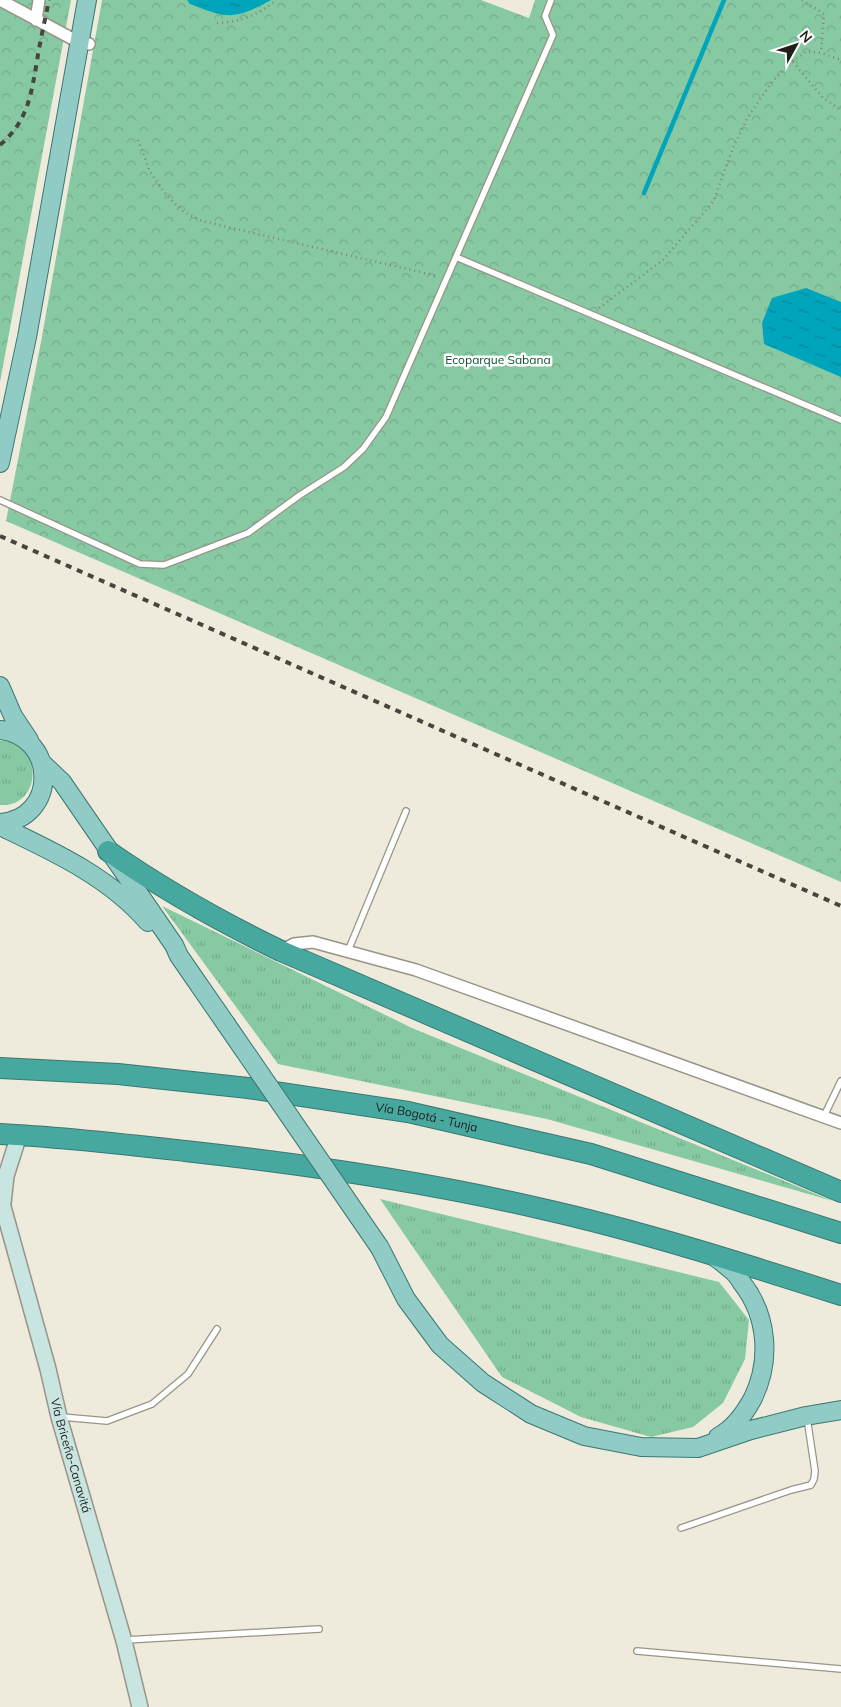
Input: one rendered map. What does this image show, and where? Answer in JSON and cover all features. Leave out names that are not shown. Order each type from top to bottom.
[{"type":"highway","points":[[108,851],[192,906],[281,951],[841,1192]]},
{"type":"highway","name":"Vía Bogotá - Tunja","points":[[0,1068],[118,1074],[248,1088],[408,1112],[591,1154],[841,1233]]},
{"type":"highway","points":[[10,1135],[82,1139],[278,1161],[396,1180],[538,1208],[706,1252],[841,1295]]},
{"type":"main road","points":[[0,463],[27,337],[87,0]]},
{"type":"main road","points":[[0,686],[13,716],[42,763],[62,782],[380,1248],[406,1299],[440,1345],[483,1383],[531,1414],[584,1436],[640,1447],[698,1448],[751,1430],[806,1416],[841,1410]]},
{"type":"main road","points":[[0,730],[13,732],[32,744]]},
{"type":"main road","points":[[0,825],[20,818],[34,806],[39,798],[44,781],[42,763]]},
{"type":"main road","points":[[0,825],[96,876],[120,895],[147,921],[167,950],[179,956]]},
{"type":"main road","points":[[2,1199],[8,1170],[10,1135]]},
{"type":"main road","name":"Vía Briceño-Canavitá","points":[[2,1199],[48,1369],[59,1417],[124,1641],[140,1707]]},
{"type":"main road","points":[[698,1448],[724,1434],[746,1411],[760,1384],[765,1353],[762,1322],[751,1294],[731,1269],[706,1252]]},
{"type":"street","points":[[0,0],[71,38],[89,44]]},
{"type":"street","points":[[36,20],[39,0]]},
{"type":"street","points":[[281,951],[294,944],[305,942],[320,943],[416,970],[841,1123]]},
{"type":"lane","points":[[0,500],[140,564],[164,565],[248,533],[300,495],[344,467],[363,449],[386,417],[552,35],[546,16],[551,0]]},
{"type":"lane","points":[[456,257],[841,420]]},
{"type":"lane","points":[[348,951],[406,811]]},
{"type":"lane","points":[[824,1116],[841,1081]]},
{"type":"lane","points":[[59,1417],[107,1421],[152,1404],[188,1374],[217,1329]]},
{"type":"lane","points":[[680,1528],[811,1485],[814,1480],[815,1471],[806,1416]]},
{"type":"lane","points":[[124,1641],[319,1630]]},
{"type":"lane","points":[[636,1651],[841,1669]]},
{"type":"path","points":[[217,23],[231,23],[254,16],[276,0]]},
{"type":"path","points":[[802,0],[824,14],[821,53]]},
{"type":"path","points":[[591,314],[663,260],[713,202],[733,148],[748,117],[771,83],[793,61],[807,51],[821,53],[841,60]]},
{"type":"path","points":[[793,61],[824,98],[841,110]]},
{"type":"path","points":[[138,140],[150,172],[168,197],[184,212],[202,221],[445,278]]},
{"type":"green space","points":[[0,0],[71,0],[0,382]]},
{"type":"green space","name":"Ecoparque Sabana","points":[[102,0],[481,0],[529,18],[535,0],[841,0],[841,882],[6,521],[41,342]]},
{"type":"green space","points":[[0,741],[14,744],[25,751],[31,762],[33,774],[30,786],[24,796],[14,803],[0,805]]},
{"type":"green space","points":[[162,906],[412,1028],[833,1201],[547,1119],[278,1064]]},
{"type":"green space","points":[[380,1199],[719,1282],[749,1320],[745,1359],[723,1403],[693,1427],[651,1437],[581,1417],[502,1377]]},
{"type":"water","points":[[187,0],[271,0],[240,14],[223,15],[190,4]]},
{"type":"water","points":[[806,288],[841,302],[841,377],[764,344],[762,323],[772,298]]},
{"type":"waterway","points":[[644,193],[724,0]]},
{"type":"railway","points":[[0,145],[17,127],[27,107],[49,0]]},
{"type":"railway","points":[[0,536],[841,906]]}]
